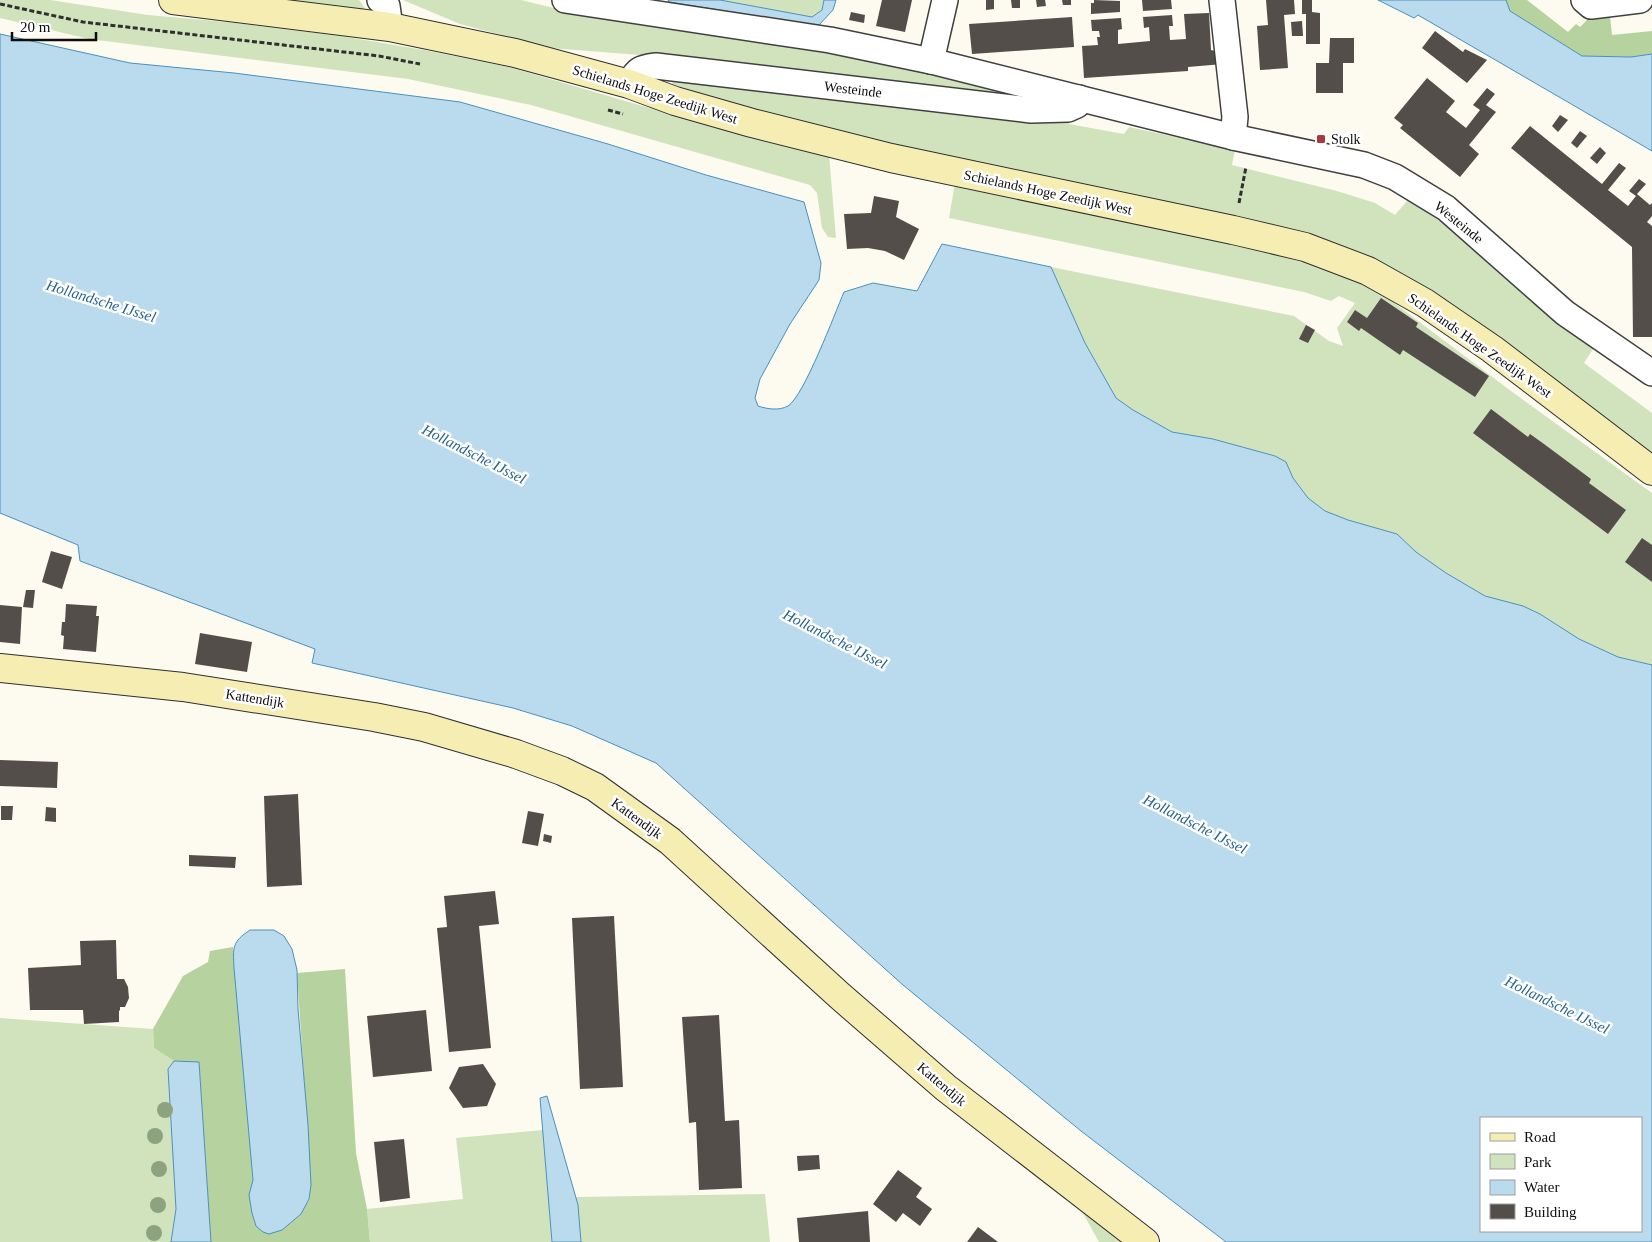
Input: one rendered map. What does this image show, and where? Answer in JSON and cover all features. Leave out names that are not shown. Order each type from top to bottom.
[{"type":"street","name":"Schielands Hoge Zeedijk West","points":[[173,0],[390,27],[515,53],[629,84],[674,101],[762,126],[891,158],[1305,247],[1368,271],[1425,303],[1492,349],[1652,471]]},
{"type":"street","points":[[380,0],[388,6],[390,27]]},
{"type":"street","name":"Westeinde","points":[[565,0],[830,40],[931,60],[1234,138],[1364,165],[1395,176],[1446,208],[1565,313],[1652,373]]},
{"type":"street","points":[[931,60],[945,0]]},
{"type":"street","points":[[1222,0],[1235,116],[1234,138]]},
{"type":"street","points":[[1584,0],[1591,6],[1640,0]]},
{"type":"street","name":"Westeinde","points":[[629,84],[641,68],[656,66],[1030,110],[1068,109],[1076,105],[1079,98]]},
{"type":"street","name":"Kattendijk","points":[[0,668],[183,687],[382,718],[424,727],[516,754],[595,787],[670,841],[840,996],[946,1088],[1145,1242]]},
{"type":"path","points":[[0,4],[83,22],[379,56],[428,66]]},
{"type":"path","points":[[606,110],[624,115]]},
{"type":"green space","points":[[0,0],[50,0],[148,15],[228,22],[341,36],[424,50],[509,67],[646,107],[829,154],[836,238],[828,237],[822,228],[817,193],[810,185],[531,105],[408,79],[89,39],[0,18]]},
{"type":"green space","points":[[277,0],[359,0],[365,8],[361,10]]},
{"type":"green space","points":[[403,0],[521,0],[566,11],[827,47],[1001,88],[999,95],[743,63],[550,48],[460,24]]},
{"type":"green space","points":[[720,0],[824,0],[822,10],[812,17]]},
{"type":"green space","points":[[1506,0],[1527,0],[1568,32],[1576,24],[1580,27],[1588,19],[1610,16],[1612,35],[1652,31],[1652,54],[1631,57],[1582,56],[1510,11]]},
{"type":"green space","points":[[673,81],[1031,121],[1067,117],[1069,124],[1124,134],[1129,127],[1235,150],[1232,165],[1337,191],[1375,203],[1395,215],[1408,200],[1455,233],[1593,349],[1584,363],[1652,413],[1652,461],[1414,285],[1019,175],[752,110],[672,84]]},
{"type":"green space","points":[[955,183],[1299,258],[1373,287],[1511,391],[1652,493],[1652,665],[1618,657],[1579,639],[1540,614],[1523,606],[1485,596],[1446,573],[1416,552],[1397,534],[1348,520],[1325,511],[1308,498],[1293,478],[1286,462],[1275,456],[1213,439],[1172,432],[1133,410],[1116,398],[1085,343],[1051,267],[1294,316],[1329,341],[1343,346],[1337,328],[1355,303],[1339,296],[1331,301],[1304,292],[949,218]]},
{"type":"green space","points":[[233,947],[253,1180],[251,1203],[256,1226],[282,1230],[301,1213],[309,1200],[311,1185],[297,973],[345,969],[356,1153],[367,1209],[370,1242],[211,1242],[199,1063],[174,1061],[154,1048],[153,1029],[183,976],[208,962],[210,951]]},
{"type":"green space","points":[[0,1018],[153,1029],[154,1048],[174,1061],[168,1069],[176,1209],[171,1242],[0,1242]]},
{"type":"green space","points":[[543,1130],[552,1242],[370,1242],[367,1209],[463,1199],[456,1138]]},
{"type":"green space","points":[[765,1194],[770,1242],[581,1242],[578,1206],[575,1197]]},
{"type":"green space","points":[[1079,1206],[1126,1242],[1099,1242]]},
{"type":"water","points":[[668,0],[720,0],[812,17],[822,10],[824,0],[836,0],[833,10],[818,26],[669,2]]},
{"type":"water","points":[[1378,0],[1506,0],[1510,11],[1582,56],[1631,57],[1652,54],[1652,151],[1418,15],[1414,18]]},
{"type":"water","name":"Hollandsche IJssel","points":[[0,34],[130,63],[234,73],[460,102],[804,202],[821,263],[819,280],[790,324],[760,379],[755,398],[758,406],[765,408],[784,408],[795,399],[827,335],[844,292],[873,283],[917,291],[942,244],[1051,267],[1085,343],[1116,398],[1133,410],[1172,432],[1213,439],[1275,456],[1286,462],[1293,478],[1308,498],[1325,511],[1348,520],[1397,534],[1416,552],[1446,573],[1485,596],[1523,606],[1540,614],[1579,639],[1618,657],[1652,665],[1652,1242],[1226,1242],[1081,1131],[903,985],[656,763],[572,726],[513,708],[312,663],[315,649],[80,561],[78,545],[0,513]]},
{"type":"water","points":[[250,930],[274,930],[284,936],[292,949],[297,970],[298,1009],[308,1125],[311,1185],[309,1199],[301,1214],[282,1230],[269,1234],[256,1226],[249,1195],[253,1180],[234,968],[235,946],[240,938]]},
{"type":"water","points":[[174,1061],[199,1062],[211,1242],[171,1242],[176,1209],[168,1069]]},
{"type":"water","points":[[547,1096],[578,1205],[581,1242],[552,1242],[540,1098]]},
{"type":"building","points":[[882,0],[912,0],[905,32],[876,26]]},
{"type":"building","points":[[986,0],[994,0],[994,9],[986,10]]},
{"type":"building","points":[[1011,0],[1020,0],[1020,8],[1012,8]]},
{"type":"building","points":[[1036,0],[1045,0],[1046,6],[1037,7]]},
{"type":"building","points":[[1062,0],[1071,0],[1071,5],[1063,5]]},
{"type":"building","points":[[1094,0],[1120,1],[1120,12],[1091,14],[1091,3],[1094,3]]},
{"type":"building","points":[[1142,0],[1171,0],[1172,9],[1143,11]]},
{"type":"building","points":[[1266,0],[1294,0],[1295,14],[1284,15],[1288,68],[1260,70],[1257,26],[1268,25]]},
{"type":"building","points":[[1302,0],[1312,0],[1312,12],[1320,13],[1320,44],[1306,44],[1306,14],[1302,14]]},
{"type":"building","points":[[851,12],[865,15],[864,23],[849,20]]},
{"type":"building","points":[[1209,13],[1211,50],[1215,51],[1223,64],[1188,67],[1188,71],[1084,78],[1082,46],[1098,45],[1097,37],[1100,37],[1099,31],[1092,31],[1091,20],[1121,18],[1122,29],[1118,30],[1118,44],[1150,41],[1149,27],[1144,28],[1143,17],[1172,15],[1173,26],[1169,26],[1170,40],[1186,39],[1184,14]]},
{"type":"building","points":[[1072,17],[1074,47],[972,54],[969,24]]},
{"type":"building","points":[[1302,21],[1303,36],[1292,36],[1291,22]]},
{"type":"building","points":[[1435,31],[1463,52],[1465,49],[1487,60],[1467,83],[1422,48]]},
{"type":"building","points":[[1330,38],[1354,38],[1354,63],[1343,63],[1343,93],[1316,93],[1316,63],[1329,63]]},
{"type":"building","points":[[1427,78],[1455,101],[1446,112],[1466,128],[1480,110],[1473,105],[1487,88],[1495,94],[1486,105],[1496,112],[1469,145],[1479,154],[1460,177],[1400,128],[1403,125],[1394,118]]},
{"type":"building","points":[[1560,115],[1568,120],[1558,132],[1552,126]]},
{"type":"building","points":[[1530,126],[1602,184],[1619,163],[1626,168],[1608,190],[1628,206],[1636,196],[1629,191],[1639,179],[1646,184],[1637,194],[1650,205],[1652,203],[1652,216],[1647,222],[1652,226],[1652,337],[1633,337],[1632,247],[1511,148]]},
{"type":"building","points":[[1580,131],[1587,136],[1577,148],[1571,143]]},
{"type":"building","points":[[1600,147],[1606,153],[1597,164],[1590,158]]},
{"type":"building","points":[[874,196],[899,201],[896,217],[919,229],[904,260],[885,251],[868,248],[847,249],[844,214],[871,213]]},
{"type":"building","points":[[1381,298],[1418,323],[1416,327],[1489,376],[1475,397],[1403,350],[1400,355],[1361,328],[1359,331],[1347,322],[1355,310],[1367,318]]},
{"type":"building","points":[[1306,325],[1315,330],[1308,343],[1299,339]]},
{"type":"building","points":[[1491,409],[1528,437],[1530,434],[1591,479],[1589,483],[1626,510],[1608,534],[1473,433]]},
{"type":"building","points":[[1642,538],[1652,545],[1652,582],[1625,562]]},
{"type":"building","points":[[51,551],[72,557],[62,589],[42,582]]},
{"type":"building","points":[[26,590],[35,590],[33,608],[23,607]]},
{"type":"building","points":[[66,604],[97,606],[96,616],[99,616],[96,652],[63,649],[64,636],[61,635],[62,622],[65,622]]},
{"type":"building","points":[[0,605],[22,607],[20,644],[0,642]]},
{"type":"building","points":[[200,633],[252,642],[247,672],[195,664]]},
{"type":"building","points":[[0,760],[58,762],[57,788],[0,786]]},
{"type":"building","points":[[298,794],[302,885],[267,887],[264,796]]},
{"type":"building","points":[[1,806],[13,806],[12,820],[1,820]]},
{"type":"building","points":[[46,807],[56,808],[56,822],[45,821]]},
{"type":"building","points":[[528,811],[544,814],[538,846],[522,843]]},
{"type":"building","points":[[544,834],[552,836],[551,843],[543,841]]},
{"type":"building","points":[[189,855],[236,857],[235,868],[189,866]]},
{"type":"building","points":[[495,891],[499,924],[479,926],[491,1048],[449,1052],[437,928],[447,927],[444,896]]},
{"type":"building","points":[[614,916],[623,1087],[580,1089],[572,918]]},
{"type":"building","points":[[116,940],[117,979],[124,979],[128,987],[129,998],[125,1007],[120,1007],[119,1022],[84,1024],[83,1010],[30,1010],[28,968],[81,965],[80,941]]},
{"type":"building","points":[[426,1010],[432,1071],[373,1077],[367,1016]]},
{"type":"building","points":[[719,1015],[725,1121],[739,1120],[742,1188],[699,1190],[696,1122],[689,1123],[682,1017]]},
{"type":"building","points":[[483,1064],[496,1084],[487,1106],[463,1108],[449,1088],[459,1067]]},
{"type":"building","points":[[404,1139],[410,1198],[380,1202],[374,1142]]},
{"type":"building","points":[[819,1155],[820,1169],[798,1171],[797,1156]]},
{"type":"building","points":[[898,1170],[922,1188],[916,1197],[932,1209],[920,1226],[903,1213],[896,1222],[873,1204]]},
{"type":"building","points":[[868,1211],[870,1242],[799,1242],[797,1218]]},
{"type":"building","points":[[978,1227],[998,1242],[967,1242]]},
{"type":"place","name":"Stolk","points":[[1321,139]]}]
